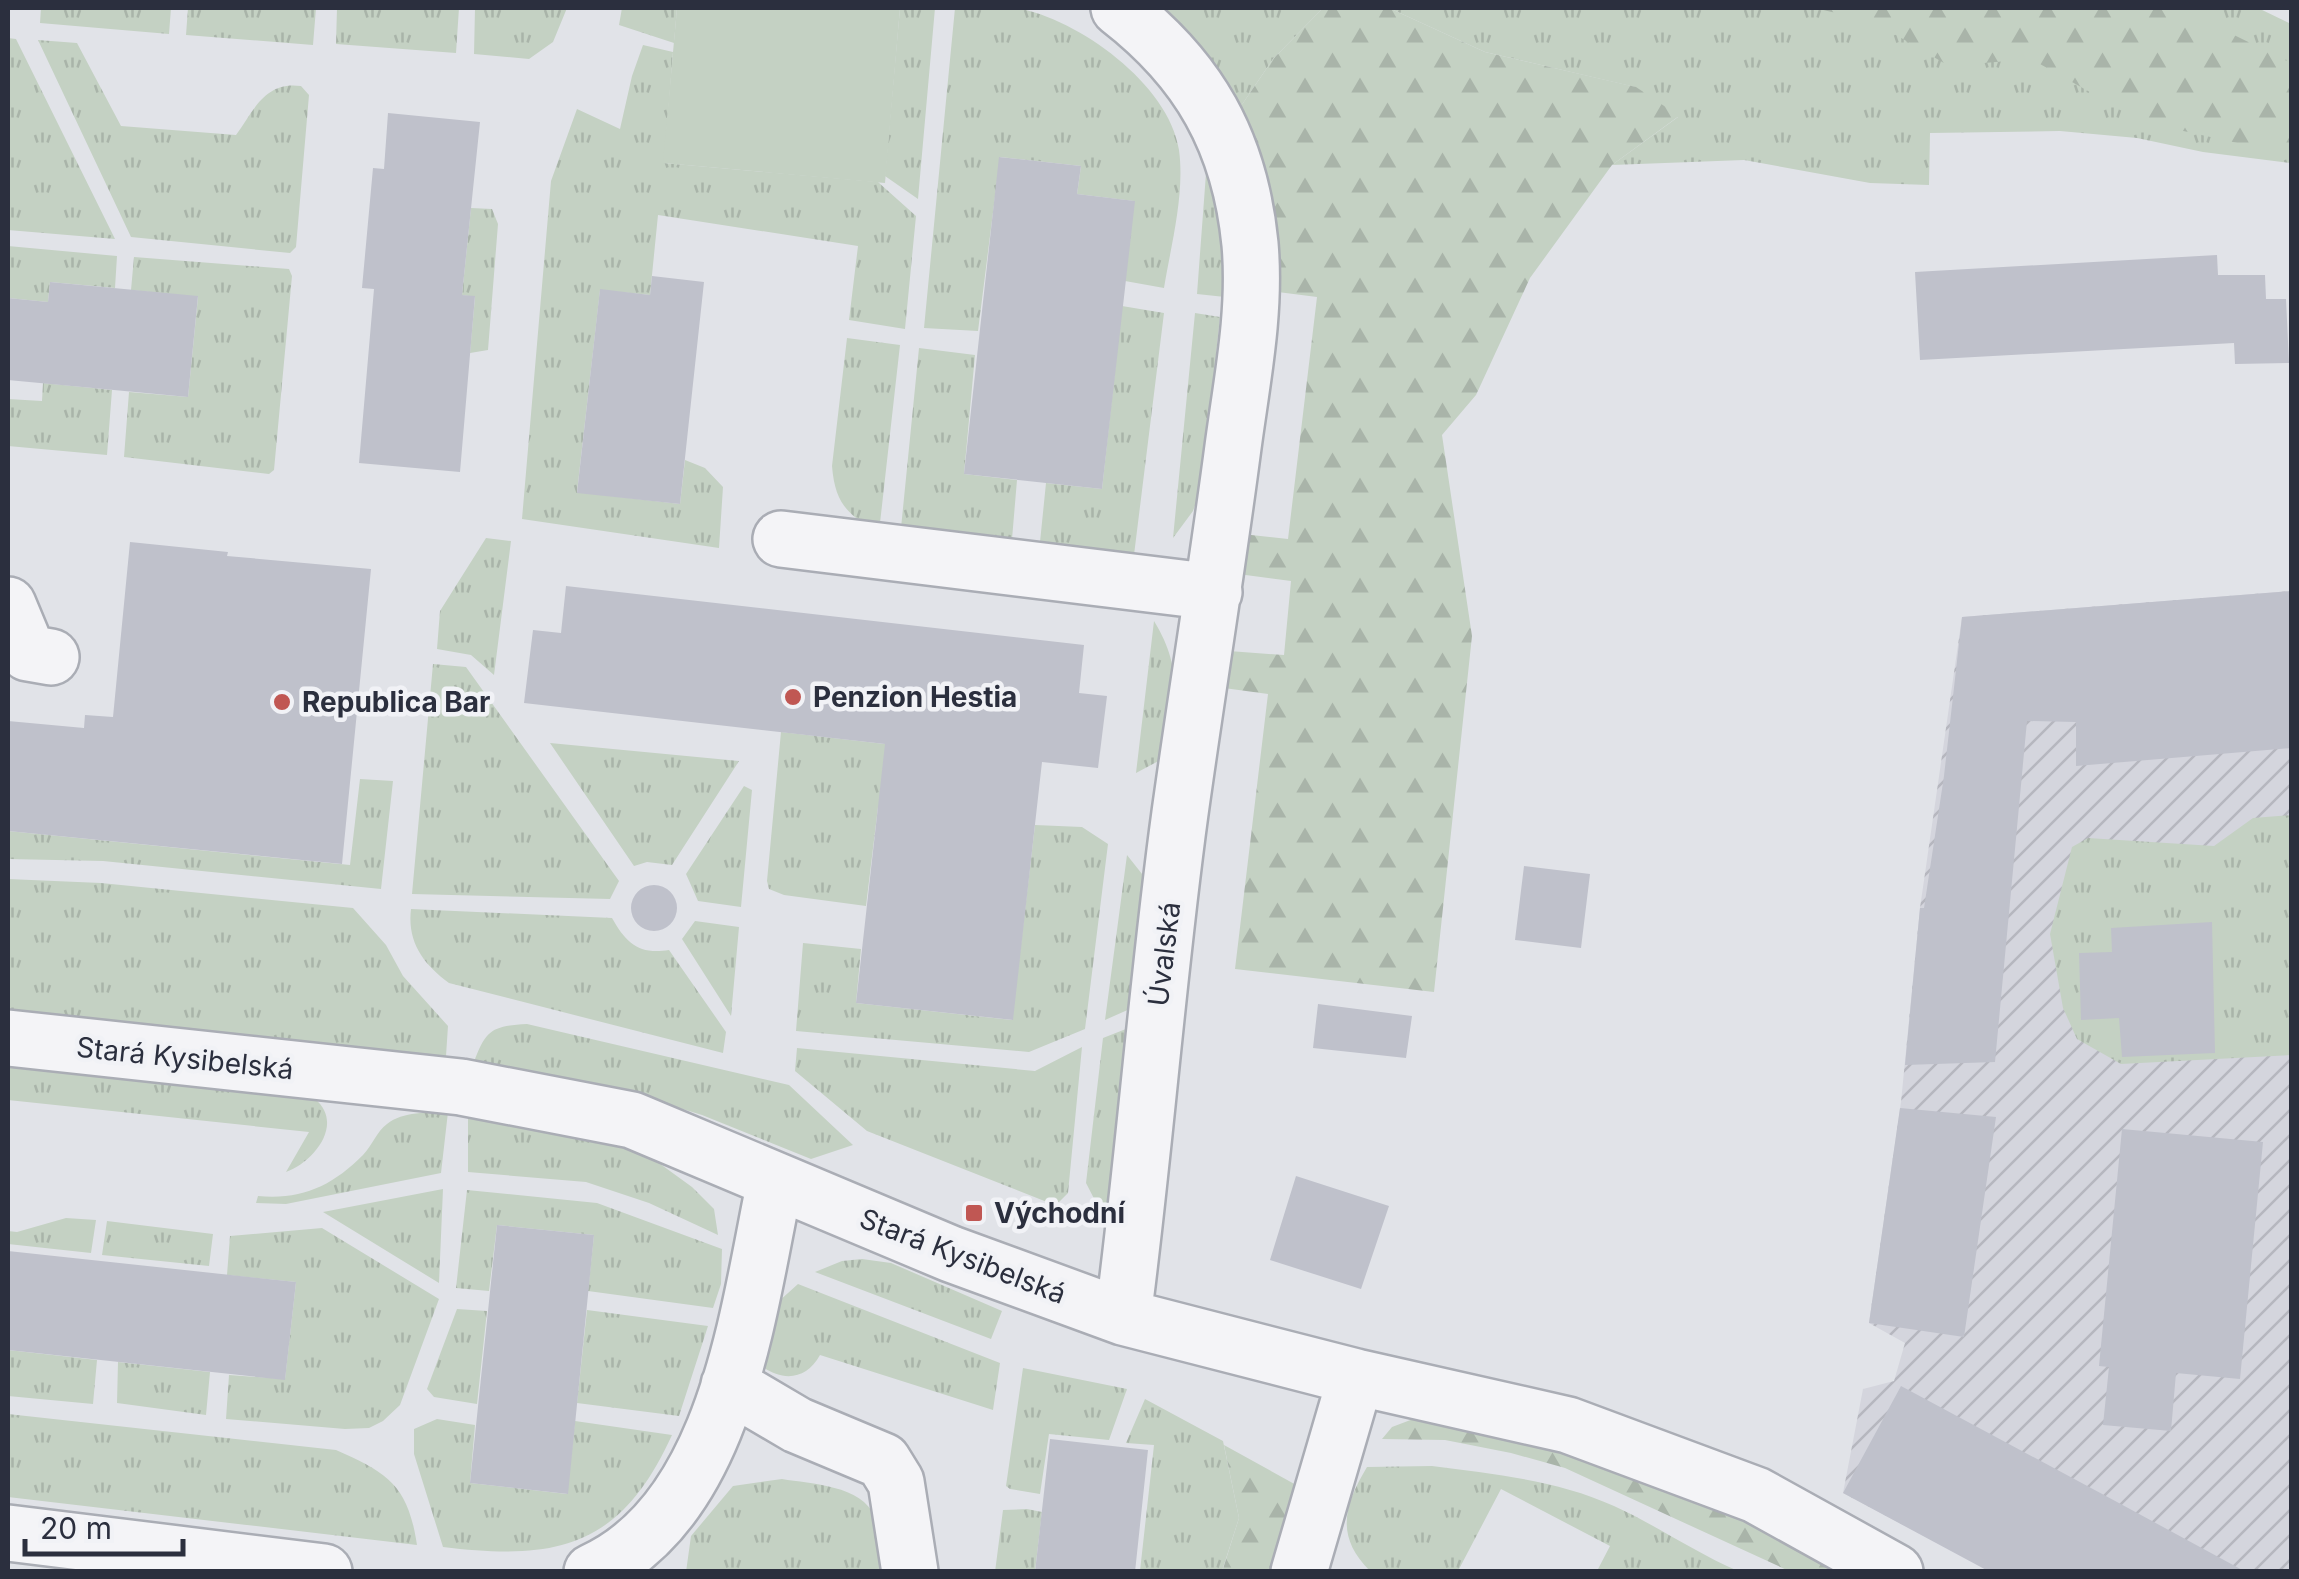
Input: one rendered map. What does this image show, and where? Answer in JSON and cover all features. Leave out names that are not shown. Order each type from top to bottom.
[{"type":"street","name":"Úvalská","points":[[1119,8],[1155,36],[1196,84],[1221,130],[1236,174],[1250,243],[1252,310],[1180,814],[1124,1317]]},
{"type":"street","points":[[781,539],[1214,592]]},
{"type":"street","points":[[8,605],[28,652],[51,657]]},
{"type":"street","name":"Stará Kysibelská","points":[[8,1038],[509,1095],[632,1120],[951,1254],[1124,1317],[1356,1377],[1568,1424],[1756,1495],[1895,1572]]},
{"type":"street","points":[[592,1572],[629,1550],[659,1524],[675,1502],[712,1431],[747,1319],[775,1182]]},
{"type":"street","points":[[1298,1572],[1356,1377]]},
{"type":"street","points":[[729,1385],[796,1424],[883,1460],[896,1482],[910,1572]]},
{"type":"street","points":[[8,1533],[324,1572]]},
{"type":"shaded area","points":[[2291,591],[2291,1571],[1990,1571],[1843,1493],[1863,1389],[1894,1381],[1905,1343],[1869,1323],[1901,1102],[1920,908],[1962,617]]},
{"type":"green space","points":[[1010,7],[1067,26],[1117,58],[1158,102],[1172,125],[1180,167],[1164,288],[1125,281],[1134,201],[1077,194],[1081,166],[1000,157],[978,331],[924,328],[955,8]]},
{"type":"green space","points":[[41,8],[171,8],[169,34],[40,23]]},
{"type":"green space","points":[[188,8],[316,8],[313,45],[186,35]]},
{"type":"green space","points":[[337,8],[459,8],[456,53],[336,44]]},
{"type":"green space","points":[[475,8],[567,8],[553,42],[529,59],[474,54]]},
{"type":"green space","points":[[622,8],[677,8],[674,43],[619,25]]},
{"type":"green space","points":[[677,8],[900,8],[885,183],[663,163]]},
{"type":"green space","points":[[900,8],[935,8],[918,199],[885,176]]},
{"type":"green space","points":[[1165,8],[1323,8],[1273,59],[1241,106],[1221,73]]},
{"type":"green space","points":[[1323,8],[1389,8],[1485,52],[1636,87],[1679,116],[1612,165],[1530,278],[1476,395],[1442,435],[1472,636],[1434,992],[1235,969],[1268,694],[1224,688],[1229,651],[1284,655],[1291,581],[1238,574],[1242,534],[1288,539],[1317,297],[1270,291],[1275,240],[1271,196],[1241,106],[1273,59]]},
{"type":"green space","points":[[1389,8],[2258,8],[2291,24],[2291,163],[2203,152],[2137,138],[2060,131],[1930,133],[1929,185],[1870,183],[1744,160],[1612,165],[1678,117],[1635,87],[1485,52]]},
{"type":"green space","points":[[1815,8],[2179,8],[2291,63],[2291,150],[2287,154],[2179,130],[2104,100],[2031,59],[1949,66],[1874,22]]},
{"type":"green space","points":[[8,38],[16,39],[115,239],[8,230]]},
{"type":"green space","points":[[38,40],[77,43],[121,126],[236,135],[269,93],[301,86],[309,95],[296,247],[290,253],[131,237]]},
{"type":"green space","points":[[643,45],[673,52],[664,163],[878,182],[916,216],[905,329],[849,320],[858,246],[658,215],[650,295],[600,290],[577,492],[680,504],[685,460],[705,468],[723,487],[719,548],[522,519],[551,181],[577,109],[620,129]]},
{"type":"green space","points":[[1207,160],[1224,231],[1225,297],[1197,294]]},
{"type":"green space","points":[[471,208],[492,209],[498,224],[488,350],[470,353],[475,297],[462,295]]},
{"type":"green space","points":[[8,246],[117,256],[115,288],[50,282],[48,302],[8,298]]},
{"type":"green space","points":[[134,257],[289,269],[292,276],[274,470],[269,474],[124,457],[129,392],[188,397],[198,297],[131,290]]},
{"type":"green space","points":[[1122,306],[1164,313],[1134,555],[1039,552],[1046,483],[1102,489]]},
{"type":"green space","points":[[1195,313],[1220,317],[1202,486],[1193,511],[1173,538]]},
{"type":"green space","points":[[847,338],[900,345],[879,532],[845,506],[834,479],[832,466]]},
{"type":"green space","points":[[919,348],[975,355],[964,474],[1017,480],[1011,551],[900,538]]},
{"type":"green space","points":[[43,383],[112,390],[107,455],[8,446],[8,399],[42,401]]},
{"type":"green space","points":[[486,538],[511,541],[494,675],[471,655],[437,649],[440,611]]},
{"type":"green space","points":[[1154,621],[1173,671],[1172,720],[1166,757],[1136,773]]},
{"type":"green space","points":[[433,664],[466,667],[619,881],[610,899],[412,894]]},
{"type":"green space","points":[[781,732],[928,749],[878,807],[866,906],[784,895],[769,889]]},
{"type":"green space","points":[[550,743],[739,761],[672,865],[647,862],[634,866]]},
{"type":"green space","points":[[360,779],[393,781],[381,889],[103,861],[8,859],[8,831],[350,865]]},
{"type":"green space","points":[[744,786],[752,790],[741,907],[698,901],[686,874]]},
{"type":"green space","points":[[2291,815],[2291,1055],[2121,1064],[2077,1039],[2063,1008],[2050,934],[2072,847],[2088,838],[2214,846],[2253,818]]},
{"type":"green space","points":[[1035,825],[1082,827],[1108,844],[1085,1029],[1029,1052],[796,1031],[803,943],[861,949],[856,1003],[1012,1020]]},
{"type":"green space","points":[[1127,855],[1146,879],[1141,1004],[1105,1020]]},
{"type":"green space","points":[[8,879],[101,883],[353,908],[386,945],[403,976],[448,1026],[446,1056],[8,1012]]},
{"type":"green space","points":[[411,909],[612,918],[641,949],[669,950],[726,1032],[723,1053],[449,983],[432,968],[414,942]]},
{"type":"green space","points":[[695,921],[739,927],[731,1016],[682,939]]},
{"type":"green space","points":[[527,1024],[789,1085],[853,1145],[811,1159],[702,1115],[624,1091],[474,1062],[492,1031]]},
{"type":"green space","points":[[1136,1025],[1117,1186],[1104,1218],[1086,1183],[1103,1038]]},
{"type":"green space","points":[[1082,1047],[1068,1193],[1059,1202],[1047,1202],[867,1131],[795,1071],[797,1048],[1035,1071]]},
{"type":"green space","points":[[8,1064],[315,1099],[327,1120],[326,1131],[315,1152],[286,1172],[309,1132],[8,1100]]},
{"type":"green space","points":[[448,1112],[441,1173],[286,1204],[256,1203],[258,1196],[289,1196],[328,1183],[363,1155],[393,1120]]},
{"type":"green space","points":[[468,1118],[621,1146],[652,1158],[692,1187],[714,1209],[718,1235],[649,1203],[586,1182],[468,1172]]},
{"type":"green space","points":[[443,1189],[439,1283],[323,1212]]},
{"type":"green space","points":[[467,1190],[597,1203],[722,1249],[721,1284],[713,1308],[588,1291],[594,1235],[497,1225],[489,1291],[456,1288]]},
{"type":"green space","points":[[66,1218],[96,1220],[91,1253],[8,1244],[8,1231]]},
{"type":"green space","points":[[107,1221],[213,1234],[209,1266],[102,1255]]},
{"type":"green space","points":[[322,1228],[439,1299],[400,1405],[369,1428],[226,1419],[229,1375],[285,1379],[296,1282],[227,1275],[230,1236]]},
{"type":"green space","points":[[842,1261],[891,1263],[1002,1311],[991,1339],[815,1272]]},
{"type":"green space","points":[[798,1284],[1000,1363],[993,1410],[820,1355],[809,1369],[794,1376],[779,1375],[763,1367],[768,1311]]},
{"type":"green space","points":[[457,1309],[487,1311],[477,1404],[434,1397],[427,1389]]},
{"type":"green space","points":[[587,1310],[708,1326],[679,1416],[577,1403]]},
{"type":"green space","points":[[8,1350],[97,1360],[93,1404],[8,1396]]},
{"type":"green space","points":[[118,1362],[210,1372],[206,1415],[117,1403]]},
{"type":"green space","points":[[1023,1368],[1127,1389],[1109,1440],[1049,1434],[1040,1494],[1006,1486]]},
{"type":"green space","points":[[1145,1399],[1223,1441],[1239,1518],[1222,1571],[1140,1571],[1154,1445],[1126,1443]]},
{"type":"green space","points":[[8,1414],[336,1450],[369,1466],[393,1484],[408,1508],[417,1545],[8,1497]]},
{"type":"green space","points":[[1421,1416],[1524,1439],[1687,1490],[1860,1571],[1789,1571],[1565,1468],[1511,1453],[1445,1440],[1382,1439],[1392,1427]]},
{"type":"green space","points":[[437,1419],[475,1425],[470,1483],[567,1494],[575,1421],[672,1435],[631,1502],[607,1523],[582,1538],[553,1547],[484,1551],[443,1547],[414,1454],[414,1429]]},
{"type":"green space","points":[[1224,1445],[1298,1486],[1279,1571],[1222,1572],[1239,1518]]},
{"type":"green space","points":[[1432,1466],[1525,1479],[1592,1497],[1738,1571],[1597,1571],[1610,1546],[1501,1489],[1458,1571],[1370,1571],[1352,1546],[1347,1521],[1353,1495],[1367,1467]]},
{"type":"green space","points":[[782,1479],[834,1488],[859,1498],[875,1517],[888,1572],[686,1572],[691,1536],[733,1486]]},
{"type":"green space","points":[[1003,1510],[1042,1512],[1035,1571],[995,1572]]},
{"type":"building","points":[[388,113],[480,122],[462,295],[475,296],[460,472],[359,463],[374,289],[362,288],[373,168],[384,169]]},
{"type":"building","points":[[999,157],[1081,166],[1077,194],[1135,201],[1102,489],[964,474]]},
{"type":"building","points":[[2217,255],[2218,275],[2265,275],[2266,299],[2286,299],[2289,363],[2235,364],[2234,343],[1920,360],[1915,272]]},
{"type":"building","points":[[652,276],[704,282],[680,504],[577,493],[600,289],[650,295]]},
{"type":"building","points":[[50,282],[198,296],[188,397],[8,380],[8,298],[48,302]]},
{"type":"building","points":[[130,542],[228,552],[227,556],[371,569],[342,864],[8,831],[8,721],[84,728],[85,715],[113,717]]},
{"type":"building","points":[[566,586],[1084,645],[1079,693],[1107,696],[1098,768],[1042,762],[1013,1020],[856,1003],[885,744],[524,703],[533,630],[561,633]]},
{"type":"building","points":[[2292,591],[2292,748],[2076,766],[2076,722],[2027,721],[1995,1062],[1905,1065],[1920,908],[1924,908],[1944,776],[1962,617]]},
{"type":"building","points":[[1524,866],[1590,874],[1581,948],[1515,940]]},
{"type":"building","points":[[654,885],[670,892],[677,908],[670,924],[654,931],[638,924],[631,908],[638,892]]},
{"type":"building","points":[[2212,922],[2215,1053],[2122,1057],[2119,1018],[2081,1020],[2079,953],[2112,952],[2111,928]]},
{"type":"building","points":[[1318,1004],[1412,1016],[1406,1058],[1313,1048]]},
{"type":"building","points":[[1900,1108],[1996,1117],[1964,1337],[1869,1323]]},
{"type":"building","points":[[2122,1129],[2263,1142],[2240,1379],[2176,1373],[2171,1431],[2103,1425],[2109,1367],[2099,1366]]},
{"type":"building","points":[[1296,1176],[1389,1206],[1361,1289],[1270,1260]]},
{"type":"building","points":[[497,1225],[594,1235],[568,1494],[470,1483]]},
{"type":"building","points":[[8,1251],[296,1282],[285,1380],[8,1350]]},
{"type":"building","points":[[1901,1386],[2246,1572],[1990,1572],[1843,1493]]},
{"type":"building","points":[[1050,1439],[1148,1450],[1135,1572],[1035,1572]]},
{"type":"place","name":"Penzion Hestia","points":[[793,697]]},
{"type":"place","name":"Republica Bar","points":[[282,702]]},
{"type":"place","name":"Východní","points":[[974,1213]]}]
